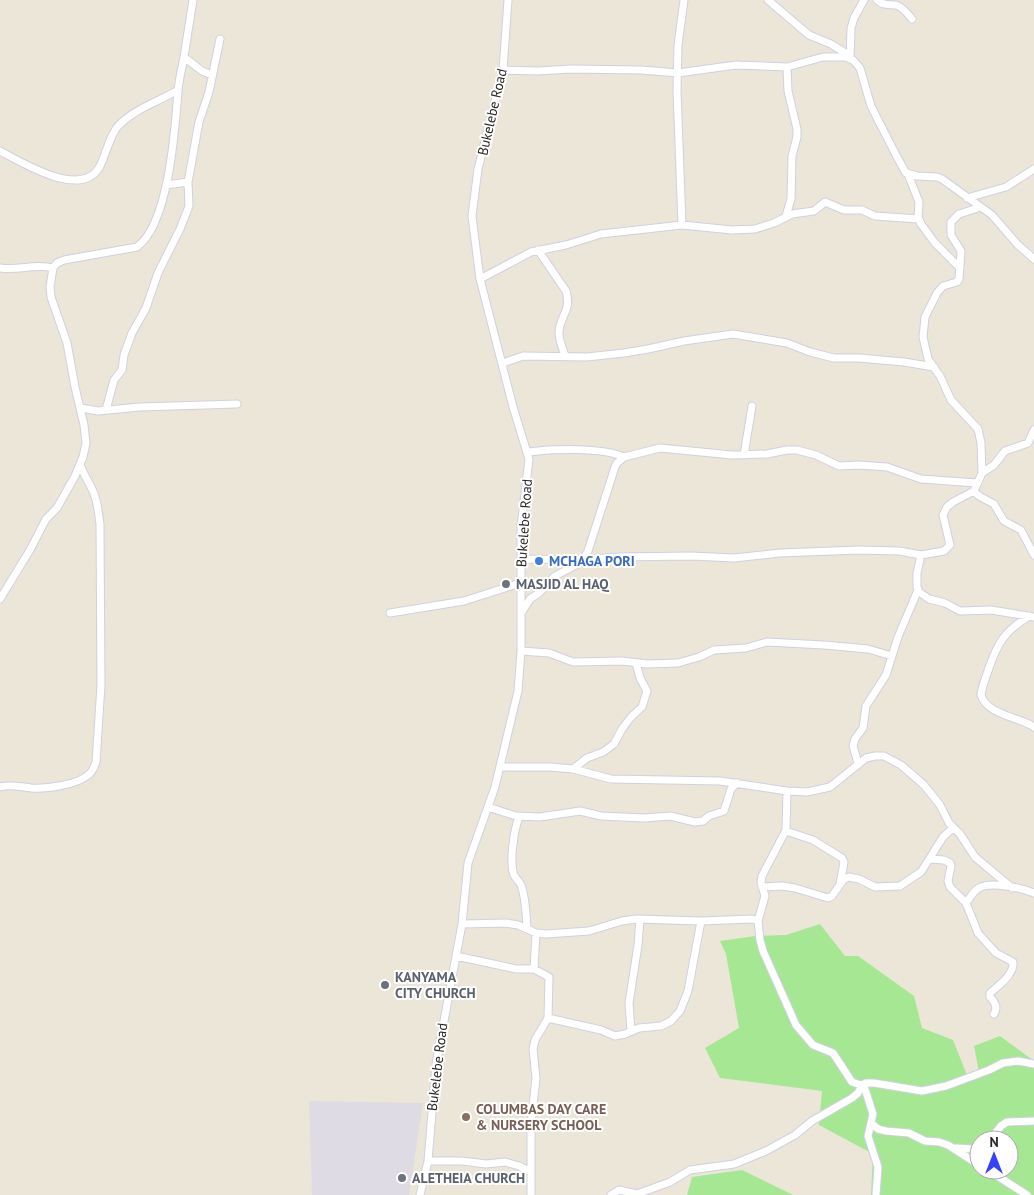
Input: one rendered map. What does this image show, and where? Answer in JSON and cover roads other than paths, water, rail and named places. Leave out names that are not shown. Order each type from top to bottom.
[{"type":"street","points":[[0,599],[30,550],[46,519],[57,508],[80,464],[86,443],[81,408],[67,343],[52,302],[50,287],[53,268],[57,263],[64,260],[131,249],[142,243],[155,221],[166,185],[166,176],[172,152],[178,90],[194,0]]},
{"type":"street","name":"Bukelebe Road","points":[[420,1195],[428,1161],[436,1064],[462,924],[468,863],[500,767],[518,691],[521,651],[520,583],[522,526],[529,464],[528,452],[513,407],[480,279],[472,230],[473,200],[478,169],[503,70],[508,0]]},
{"type":"street","points":[[682,225],[678,45],[684,0]]},
{"type":"street","points":[[768,0],[809,35],[831,44],[860,68],[871,106],[896,157],[908,174],[919,202],[918,219],[929,237],[960,268]]},
{"type":"street","points":[[850,58],[851,28],[864,0]]},
{"type":"street","points":[[877,0],[883,4],[896,5],[902,8],[912,19]]},
{"type":"street","points":[[106,410],[114,380],[122,370],[124,355],[132,333],[146,308],[158,273],[190,203],[188,182],[199,122],[209,92],[220,39]]},
{"type":"street","points":[[184,57],[202,71],[212,75]]},
{"type":"street","points":[[503,70],[641,70],[678,73],[736,65],[787,67],[823,57],[850,58]]},
{"type":"street","points":[[786,216],[791,199],[792,156],[797,137],[797,129],[788,91],[787,67]]},
{"type":"street","points":[[0,151],[53,176],[74,181],[86,179],[92,176],[99,168],[107,152],[112,134],[118,126],[142,108],[178,90]]},
{"type":"street","points":[[967,198],[1006,187],[1034,170]]},
{"type":"street","points":[[908,174],[939,178],[992,215],[1018,245],[1034,259]]},
{"type":"street","points":[[166,185],[188,182]]},
{"type":"street","points":[[480,279],[526,254],[602,234],[682,225],[732,230],[749,229],[766,226],[798,212],[814,211],[827,202],[844,210],[862,210],[876,216],[918,219]]},
{"type":"street","points":[[521,559],[584,560],[618,557],[692,556],[734,558],[780,553],[860,550],[899,551],[921,555],[949,548],[950,540],[944,526],[944,512],[953,502],[974,491],[982,473],[981,443],[978,430],[955,406],[927,356],[923,337],[923,324],[937,293],[943,286],[958,281],[961,251],[951,235],[951,222],[959,214],[981,207]]},
{"type":"street","points":[[538,250],[566,291],[568,298],[568,307],[560,330],[565,356]]},
{"type":"street","points":[[0,268],[16,270],[34,266],[53,268]]},
{"type":"street","points":[[503,363],[523,356],[587,357],[733,334],[787,343],[810,352],[834,358],[904,362],[934,367]]},
{"type":"street","points":[[81,408],[106,410],[237,404]]},
{"type":"street","points":[[744,455],[752,406]]},
{"type":"street","points":[[982,473],[994,465],[1008,449],[1026,445],[1030,441],[1034,430]]},
{"type":"street","points":[[521,613],[530,599],[540,594],[552,579],[584,560],[612,473],[617,463],[624,458],[666,448],[744,455],[797,450],[810,452],[839,466],[887,467],[921,479],[977,483]]},
{"type":"street","points":[[528,452],[550,449],[594,451],[616,454],[624,458]]},
{"type":"street","points":[[0,787],[43,788],[72,783],[92,772],[96,762],[101,685],[100,524],[92,488],[80,464]]},
{"type":"street","points":[[974,491],[993,503],[1004,521],[1021,530],[1034,555]]},
{"type":"street","points":[[858,762],[854,750],[854,742],[863,728],[866,706],[884,680],[898,637],[918,590],[917,573],[921,555]]},
{"type":"street","points":[[390,613],[464,601],[520,583]]},
{"type":"street","points":[[918,590],[929,599],[960,611],[991,610],[1031,616]]},
{"type":"street","points":[[1031,616],[1010,629],[1000,641],[981,695],[985,702],[1006,717],[1023,721],[1034,728]]},
{"type":"street","points":[[521,651],[549,653],[573,662],[680,663],[714,650],[746,648],[767,642],[824,644],[868,649],[892,656]]},
{"type":"street","points":[[573,769],[587,758],[603,752],[614,744],[631,717],[642,707],[647,690],[640,678],[636,663]]},
{"type":"street","points":[[500,767],[550,767],[573,769],[617,780],[737,783],[787,791],[807,792],[828,788],[858,762],[866,758],[875,756],[889,758],[901,765],[931,792],[975,857],[1012,888]]},
{"type":"street","points":[[488,807],[518,817],[540,817],[580,811],[598,816],[644,818],[670,816],[700,822],[724,811],[731,789],[737,783]]},
{"type":"street","points":[[787,791],[786,831],[762,876],[762,887],[765,896],[758,921],[763,951],[796,1025],[813,1045],[833,1053],[852,1082],[862,1085],[874,1082],[922,1091],[946,1086],[989,1070],[1002,1063],[1018,1061],[1034,1064]]},
{"type":"street","points":[[518,817],[512,853],[514,875],[520,884],[524,897],[527,928]]},
{"type":"street","points":[[762,887],[782,886],[795,888],[828,898],[832,896],[846,878],[851,877],[875,887],[898,887],[921,872],[943,837],[954,828]]},
{"type":"street","points":[[786,831],[813,840],[842,858],[844,862],[840,884]]},
{"type":"street","points":[[930,859],[944,860],[950,863],[948,880],[950,887],[966,903],[978,933],[996,953],[1011,960],[1014,964],[1001,985],[990,993],[990,997],[995,1002],[996,1010],[994,1014]]},
{"type":"street","points":[[966,903],[974,892],[981,887],[993,885],[1034,893]]},
{"type":"street","points":[[462,924],[506,923],[527,928],[536,933],[560,934],[640,919],[701,921],[730,919],[758,921]]},
{"type":"street","points":[[631,1031],[629,1003],[640,919]]},
{"type":"street","points":[[548,1018],[601,1030],[613,1036],[619,1036],[639,1028],[661,1026],[670,1021],[680,1011],[688,991],[701,921]]},
{"type":"street","points":[[534,970],[536,933]]},
{"type":"street","points":[[456,956],[516,969],[534,970],[549,977],[548,1018],[534,1044],[536,1078],[531,1124],[531,1195]]},
{"type":"street","points":[[862,1085],[866,1091],[873,1114],[868,1136],[877,1162],[876,1195]]},
{"type":"street","points":[[610,1195],[618,1190],[637,1194],[670,1182],[690,1170],[734,1164],[766,1151],[795,1135],[812,1121],[852,1098],[858,1093],[862,1085]]},
{"type":"street","points":[[999,1130],[1007,1122],[1034,1121]]},
{"type":"street","points":[[871,1123],[886,1131],[909,1133],[925,1141],[941,1142],[969,1158]]},
{"type":"street","points":[[953,1148],[969,1149]]},
{"type":"street","points":[[428,1161],[462,1161],[486,1164],[505,1162],[531,1172]]},
{"type":"street","points":[[1004,1180],[1027,1195]]},
{"type":"place","name":"MCHAGA PORI","points":[[539,561]]},
{"type":"place","name":"MASJID AL HAQ","points":[[506,584]]},
{"type":"place","name":"KANYAMA CITY CHURCH","points":[[385,985]]},
{"type":"place","name":"COLUMBAS DAY CARE & NURSERY SCHOOL","points":[[466,1117]]},
{"type":"place","name":"ALETHEIA CHURCH","points":[[402,1178]]}]
